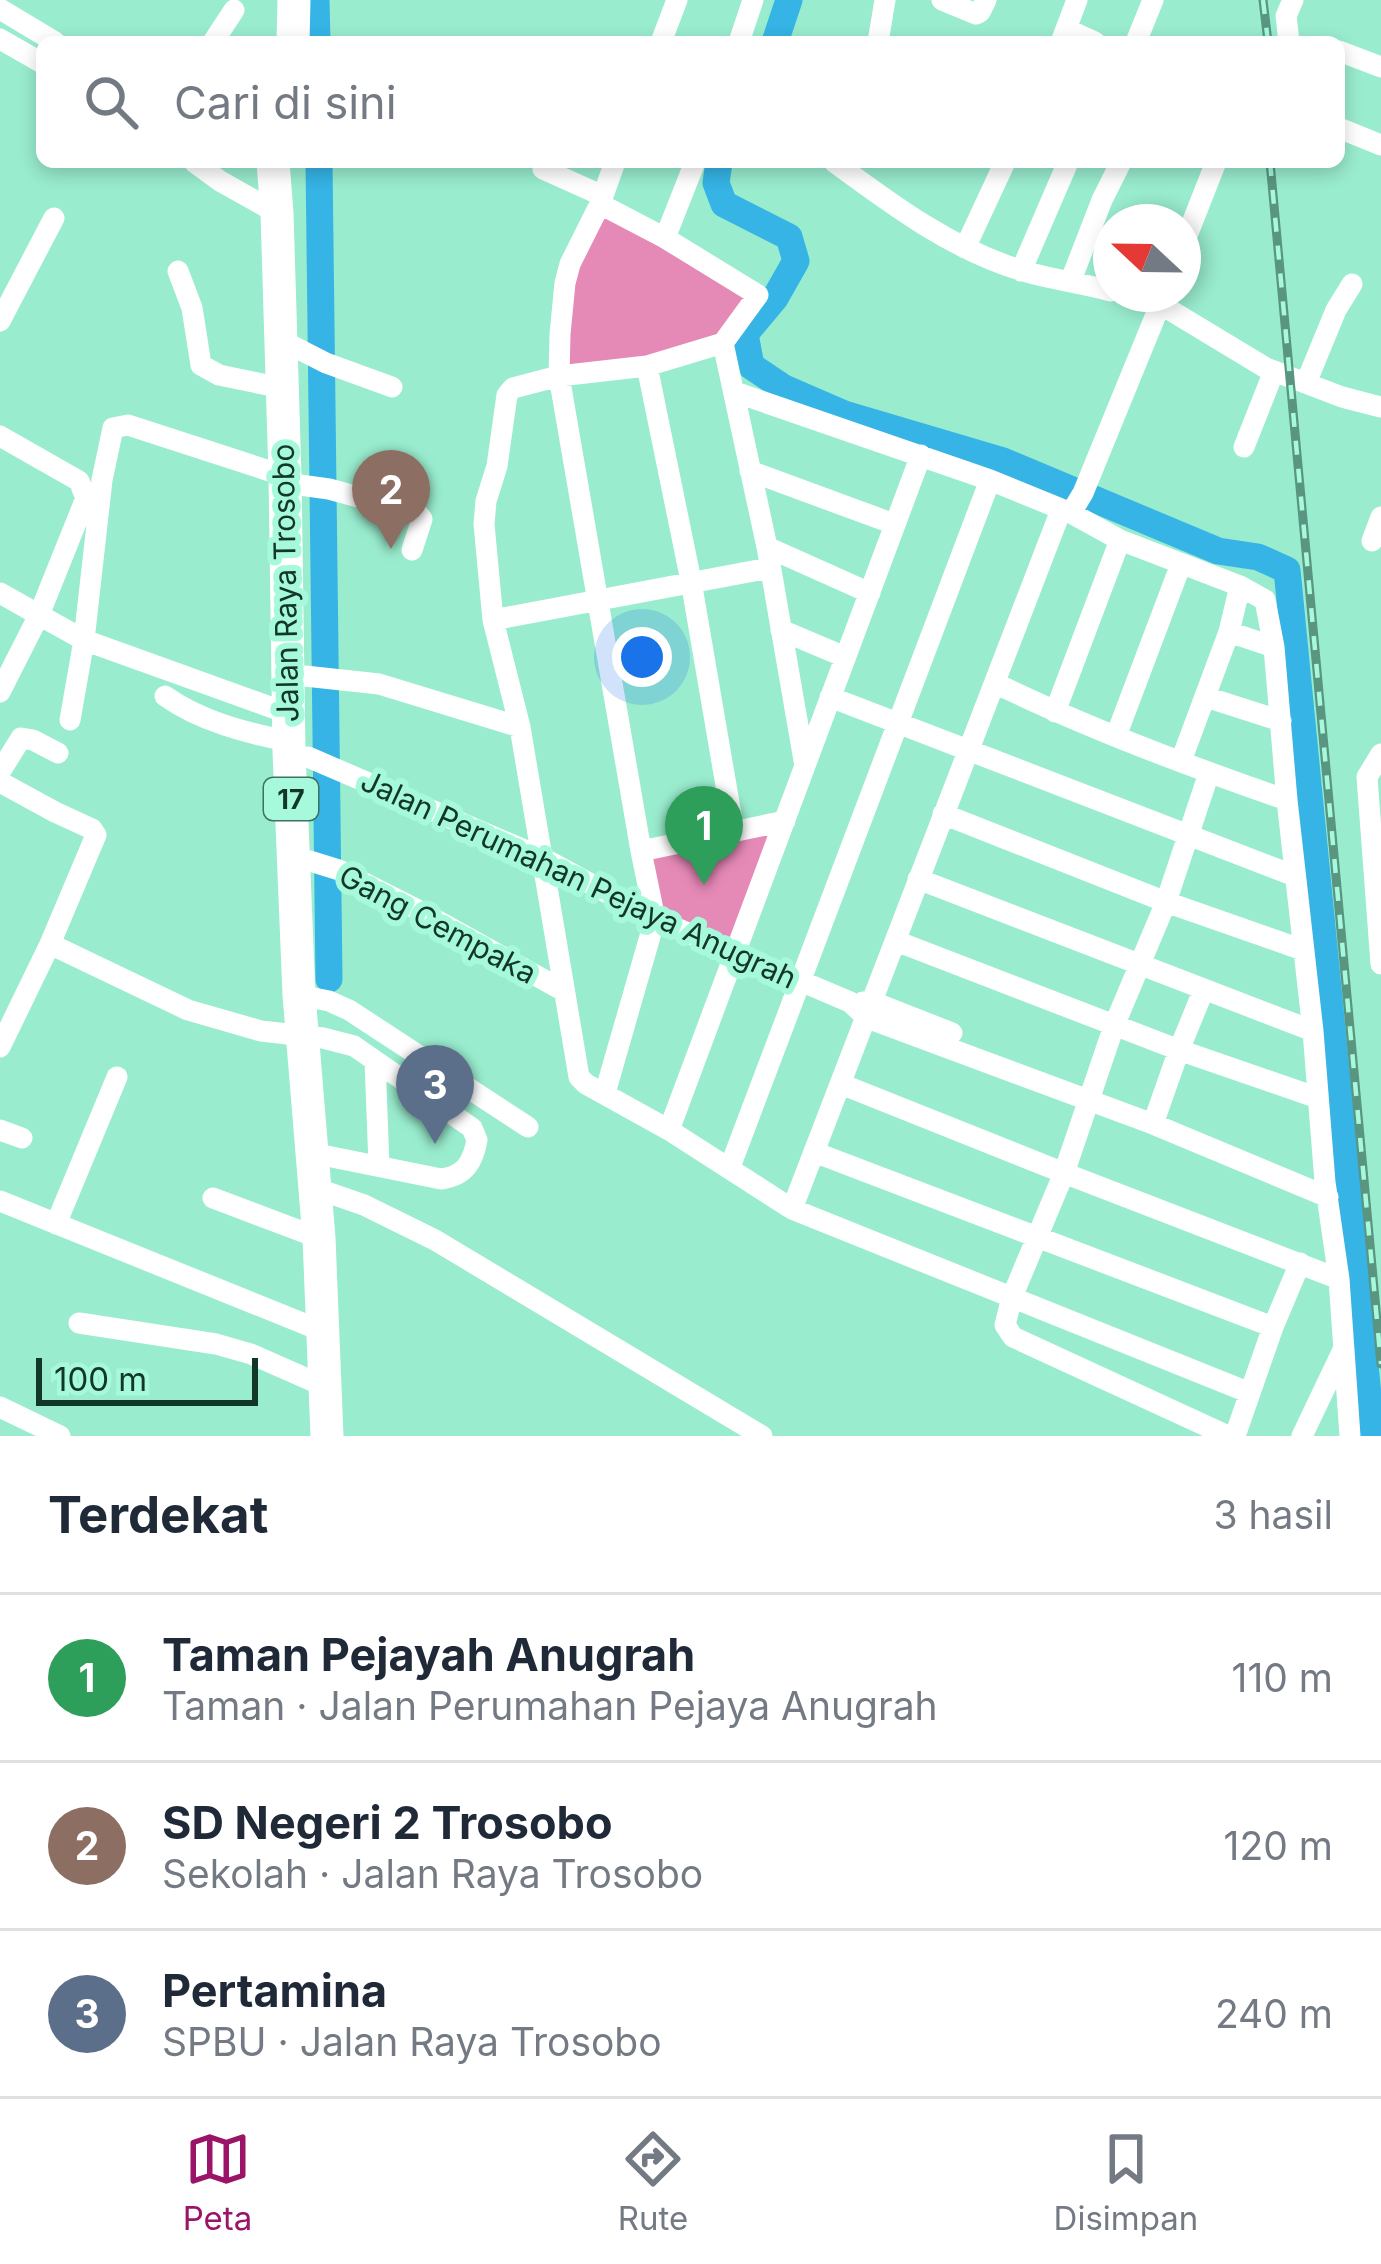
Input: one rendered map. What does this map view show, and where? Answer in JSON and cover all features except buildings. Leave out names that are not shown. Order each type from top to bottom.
[{"type":"highway","points":[[273,0],[273,36]]},
{"type":"highway","points":[[293,36],[294,0]]},
{"type":"highway","name":"Jalan Raya Trosobo","points":[[273,168],[303,352],[282,388],[307,484],[307,747],[322,1000]]},
{"type":"highway","name":"Jalan Raya Trosobo","points":[[273,168],[303,352],[318,676],[307,747],[321,864],[322,1000],[317,1038],[344,1158],[338,1196],[344,1436]]},
{"type":"highway","name":"Jalan Raya Trosobo","points":[[327,1436],[319,1238],[338,1196]]},
{"type":"street","points":[[663,36],[677,0]]},
{"type":"street","points":[[742,36],[753,0]]},
{"type":"street","points":[[879,36],[885,0]]},
{"type":"street","points":[[942,0],[976,14],[986,0]]},
{"type":"street","points":[[1063,36],[1076,0]]},
{"type":"street","points":[[1138,36],[1153,0]]},
{"type":"street","points":[[0,8],[45,36]]},
{"type":"street","points":[[217,36],[233,10]]},
{"type":"street","points":[[0,39],[36,60]]},
{"type":"street","points":[[1345,53],[1381,67]]},
{"type":"street","points":[[1345,130],[1381,145]]},
{"type":"street","points":[[202,168],[277,213]]},
{"type":"street","points":[[605,1093],[655,919],[559,376],[565,283],[614,168]]},
{"type":"street","points":[[665,238],[693,168]]},
{"type":"street","points":[[846,168],[878,195],[965,248],[1021,271],[1093,286]]},
{"type":"street","points":[[965,248],[1002,168]]},
{"type":"street","points":[[1021,271],[1065,168]]},
{"type":"street","points":[[1071,280],[1118,168]]},
{"type":"street","points":[[1200,204],[1214,168]]},
{"type":"street","points":[[543,169],[757,293],[723,343],[646,366],[559,376],[511,388],[507,395],[484,524],[493,620],[520,727],[579,1077],[792,1209],[1250,1393]]},
{"type":"street","points":[[0,321],[54,218]]},
{"type":"street","points":[[178,271],[192,308],[201,365],[219,375],[282,388]]},
{"type":"street","points":[[1306,383],[1352,284]]},
{"type":"street","points":[[792,1209],[841,1084],[864,1008],[896,941],[995,683],[1156,312]]},
{"type":"street","points":[[1183,312],[1274,370],[1381,407]]},
{"type":"street","points":[[723,343],[805,766]]},
{"type":"street","points":[[303,352],[392,387]]},
{"type":"street","points":[[646,366],[691,581],[734,832]]},
{"type":"street","points":[[1244,447],[1274,370]]},
{"type":"street","points":[[735,392],[1073,504],[1120,540],[1265,600],[1282,722],[1326,1189],[1340,1279],[1350,1436]]},
{"type":"street","points":[[70,719],[102,480],[115,427],[128,425],[307,484],[417,513],[422,519],[412,550]]},
{"type":"street","points":[[0,436],[75,478],[86,492],[85,506],[39,615],[0,692]]},
{"type":"street","points":[[668,1130],[921,455]]},
{"type":"street","points":[[750,471],[895,524]]},
{"type":"street","points":[[730,1167],[990,480]]},
{"type":"street","points":[[1372,541],[1381,518]]},
{"type":"street","points":[[1055,712],[1120,540]]},
{"type":"street","points":[[493,620],[691,581],[768,557],[870,592]]},
{"type":"street","points":[[1117,736],[1181,564]]},
{"type":"street","points":[[1180,761],[1229,632],[1240,586]]},
{"type":"street","points":[[0,593],[84,640],[307,747]]},
{"type":"street","points":[[782,630],[845,657]]},
{"type":"street","points":[[1229,632],[1274,647]]},
{"type":"street","points":[[318,676],[379,684],[520,727]]},
{"type":"street","points":[[995,683],[1055,712],[1287,800]]},
{"type":"street","points":[[165,696],[180,707],[249,733],[307,747]]},
{"type":"street","points":[[1206,697],[1282,722]]},
{"type":"street","points":[[830,698],[1295,876]]},
{"type":"street","points":[[0,772],[21,739],[58,753]]},
{"type":"street","name":"Jalan Perumahan Pejaya Anugrah","points":[[307,747],[543,858],[655,919],[864,1008],[1165,1122],[1326,1189]]},
{"type":"street","points":[[1381,754],[1367,776],[1381,961]]},
{"type":"street","points":[[1209,773],[1166,902],[1114,1026],[1005,1324],[1010,1334],[1103,1381],[1232,1436],[1300,1263]]},
{"type":"street","points":[[0,782],[96,835],[0,1047]]},
{"type":"street","points":[[943,814],[1303,950]]},
{"type":"street","points":[[641,851],[785,821]]},
{"type":"street","name":"Gang Cempaka","points":[[321,864],[420,911],[564,992]]},
{"type":"street","points":[[917,879],[1312,1031]]},
{"type":"street","points":[[896,941],[1114,1026],[1318,1098]]},
{"type":"street","points":[[50,944],[188,1010],[261,1030],[354,1046],[472,1128],[478,1140],[470,1163],[460,1173],[441,1179],[344,1158],[375,1061]]},
{"type":"street","points":[[1165,1122],[1179,1050],[1204,989]]},
{"type":"street","points":[[322,1000],[528,1127]]},
{"type":"street","points":[[56,1224],[116,1077]]},
{"type":"street","points":[[841,1084],[1340,1279]]},
{"type":"street","points":[[0,1130],[22,1138]]},
{"type":"street","points":[[814,1151],[1273,1328]]},
{"type":"street","points":[[338,1196],[435,1240],[762,1436]]},
{"type":"street","points":[[213,1198],[319,1238]]},
{"type":"street","points":[[0,1201],[322,1331]]},
{"type":"street","points":[[79,1323],[216,1344],[326,1387]]},
{"type":"street","points":[[1103,1381],[1120,1340]]},
{"type":"street","points":[[1302,1436],[1343,1350]]},
{"type":"street","points":[[0,1407],[60,1436]]},
{"type":"shaded area","points":[[600,207],[756,296],[721,342],[561,373],[571,266]]},
{"type":"shaded area","points":[[785,821],[735,952],[655,919],[641,851]]},
{"type":"waterway","points":[[316,0],[317,36]]},
{"type":"waterway","points":[[777,36],[789,0]]},
{"type":"waterway","points":[[319,168],[329,979]]},
{"type":"waterway","points":[[718,168],[716,183],[724,204],[789,237],[796,261],[775,298],[745,334],[751,366],[784,388],[844,414],[1003,461],[1218,551],[1258,557],[1287,570],[1372,1436]]},
{"type":"railway","points":[[1263,0],[1267,36]]},
{"type":"railway","points":[[1271,168],[1381,1364]]},
{"type":"place","name":"SD Negeri 2 Trosobo","points":[[391,549]]},
{"type":"place","name":"Taman Pejayah Anugrah","points":[[704,885]]},
{"type":"place","name":"Pertamina","points":[[435,1144]]}]
